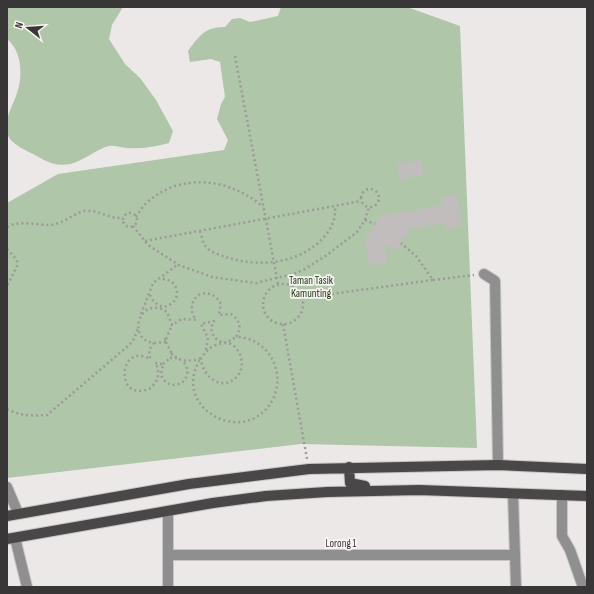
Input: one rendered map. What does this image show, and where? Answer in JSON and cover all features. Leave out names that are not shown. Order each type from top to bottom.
[{"type":"main road","points":[[7,516],[189,484],[309,469],[498,465],[556,469],[587,469]]},
{"type":"main road","points":[[348,467],[348,479],[353,485],[419,490],[587,496]]},
{"type":"main road","points":[[7,531],[11,539],[213,503],[266,496],[327,492],[419,490]]},
{"type":"street","points":[[484,274],[495,281],[498,465]]},
{"type":"street","points":[[7,487],[18,513]]},
{"type":"street","points":[[513,494],[516,587]]},
{"type":"street","points":[[562,495],[562,536],[570,550],[584,587]]},
{"type":"street","points":[[168,511],[168,587]]},
{"type":"street","points":[[11,539],[27,587]]},
{"type":"street","name":"Lorong 1","points":[[168,555],[515,554]]},
{"type":"path","points":[[235,56],[278,284]]},
{"type":"path","points":[[133,226],[136,224],[136,217],[149,200],[172,187],[200,181],[226,185],[253,198],[263,207]]},
{"type":"path","points":[[370,189],[377,192],[378,200],[373,206],[366,206],[361,201],[361,196],[366,190],[370,189]]},
{"type":"path","points":[[145,241],[361,201]]},
{"type":"path","points":[[200,231],[206,247],[216,254],[251,262],[274,262],[299,255],[321,241],[334,221],[335,206]]},
{"type":"path","points":[[136,217],[131,213],[124,218],[125,224],[133,226],[145,241],[179,265],[212,277],[256,283],[305,269],[327,255],[356,232],[365,220],[369,207]]},
{"type":"path","points":[[7,228],[16,224],[50,225],[83,211],[115,218],[123,218]]},
{"type":"path","points":[[365,220],[374,224]]},
{"type":"path","points":[[402,243],[416,256],[433,280]]},
{"type":"path","points":[[7,249],[17,260],[17,266],[7,286]]},
{"type":"path","points":[[7,409],[17,414],[47,414],[133,341],[139,320],[150,294],[151,286],[177,265]]},
{"type":"path","points":[[302,298],[484,274]]},
{"type":"path","points":[[150,294],[154,302],[162,307],[172,305],[175,301],[178,292],[174,283],[166,279],[159,279]]},
{"type":"path","points":[[278,284],[291,286],[297,289],[302,298],[302,308],[300,314],[290,323],[283,324],[271,320],[263,310],[264,296],[272,286],[278,284]]},
{"type":"path","points":[[195,320],[192,312],[193,302],[196,297],[205,293],[215,296],[218,299],[221,309],[211,328],[212,334],[216,338],[233,345],[241,355],[242,367],[235,378],[223,382],[211,379],[204,370],[201,358]]},
{"type":"path","points":[[166,338],[162,341],[154,343],[148,341],[140,334],[139,320],[147,310],[157,308],[167,312],[172,325]]},
{"type":"path","points":[[219,315],[226,313],[236,317],[240,327],[236,337]]},
{"type":"path","points":[[201,358],[192,361],[182,360],[172,354],[166,342],[166,338],[172,325],[182,319],[195,320],[201,324],[208,338],[206,350],[193,374],[193,383],[195,393],[204,409],[211,415],[229,422],[248,420],[257,417],[264,411],[275,395],[277,386],[276,367],[266,350],[259,344],[251,340],[236,337],[215,344],[206,350]]},
{"type":"path","points":[[201,324],[214,321]]},
{"type":"path","points":[[283,324],[309,469]]},
{"type":"path","points":[[162,341],[166,342]]},
{"type":"path","points":[[150,359],[149,350],[154,343]]},
{"type":"path","points":[[172,354],[170,358],[162,364],[160,370],[163,379],[170,384],[180,384],[186,377],[187,368],[182,360]]},
{"type":"path","points":[[137,356],[143,356],[155,363],[159,372],[158,378],[151,388],[139,391],[128,386],[124,374],[127,363],[137,356]]},
{"type":"path","points":[[170,358],[177,358]]},
{"type":"path","points":[[155,363],[162,364]]},
{"type":"green space","points":[[7,7],[123,7],[112,25],[109,39],[125,64],[140,78],[156,100],[173,131],[169,143],[153,147],[138,148],[109,146],[74,163],[65,165],[46,161],[15,144],[7,134],[6,128],[8,116],[19,86],[20,64],[16,50],[7,39]]},
{"type":"green space","name":"Taman Tasik Kamunting","points":[[281,7],[407,7],[460,26],[477,448],[301,444],[7,478],[7,203],[58,174],[224,150],[228,140],[217,119],[221,104],[225,97],[220,62],[211,59],[190,62],[188,51],[200,36],[212,28],[225,27],[232,19],[240,18],[250,22],[278,16]]},
{"type":"building","points":[[421,160],[423,175],[400,180],[397,164]]},
{"type":"building","points":[[457,195],[462,226],[446,229],[445,222],[411,229],[396,251],[385,244],[387,263],[369,265],[365,238],[380,216],[442,205],[441,197]]}]
